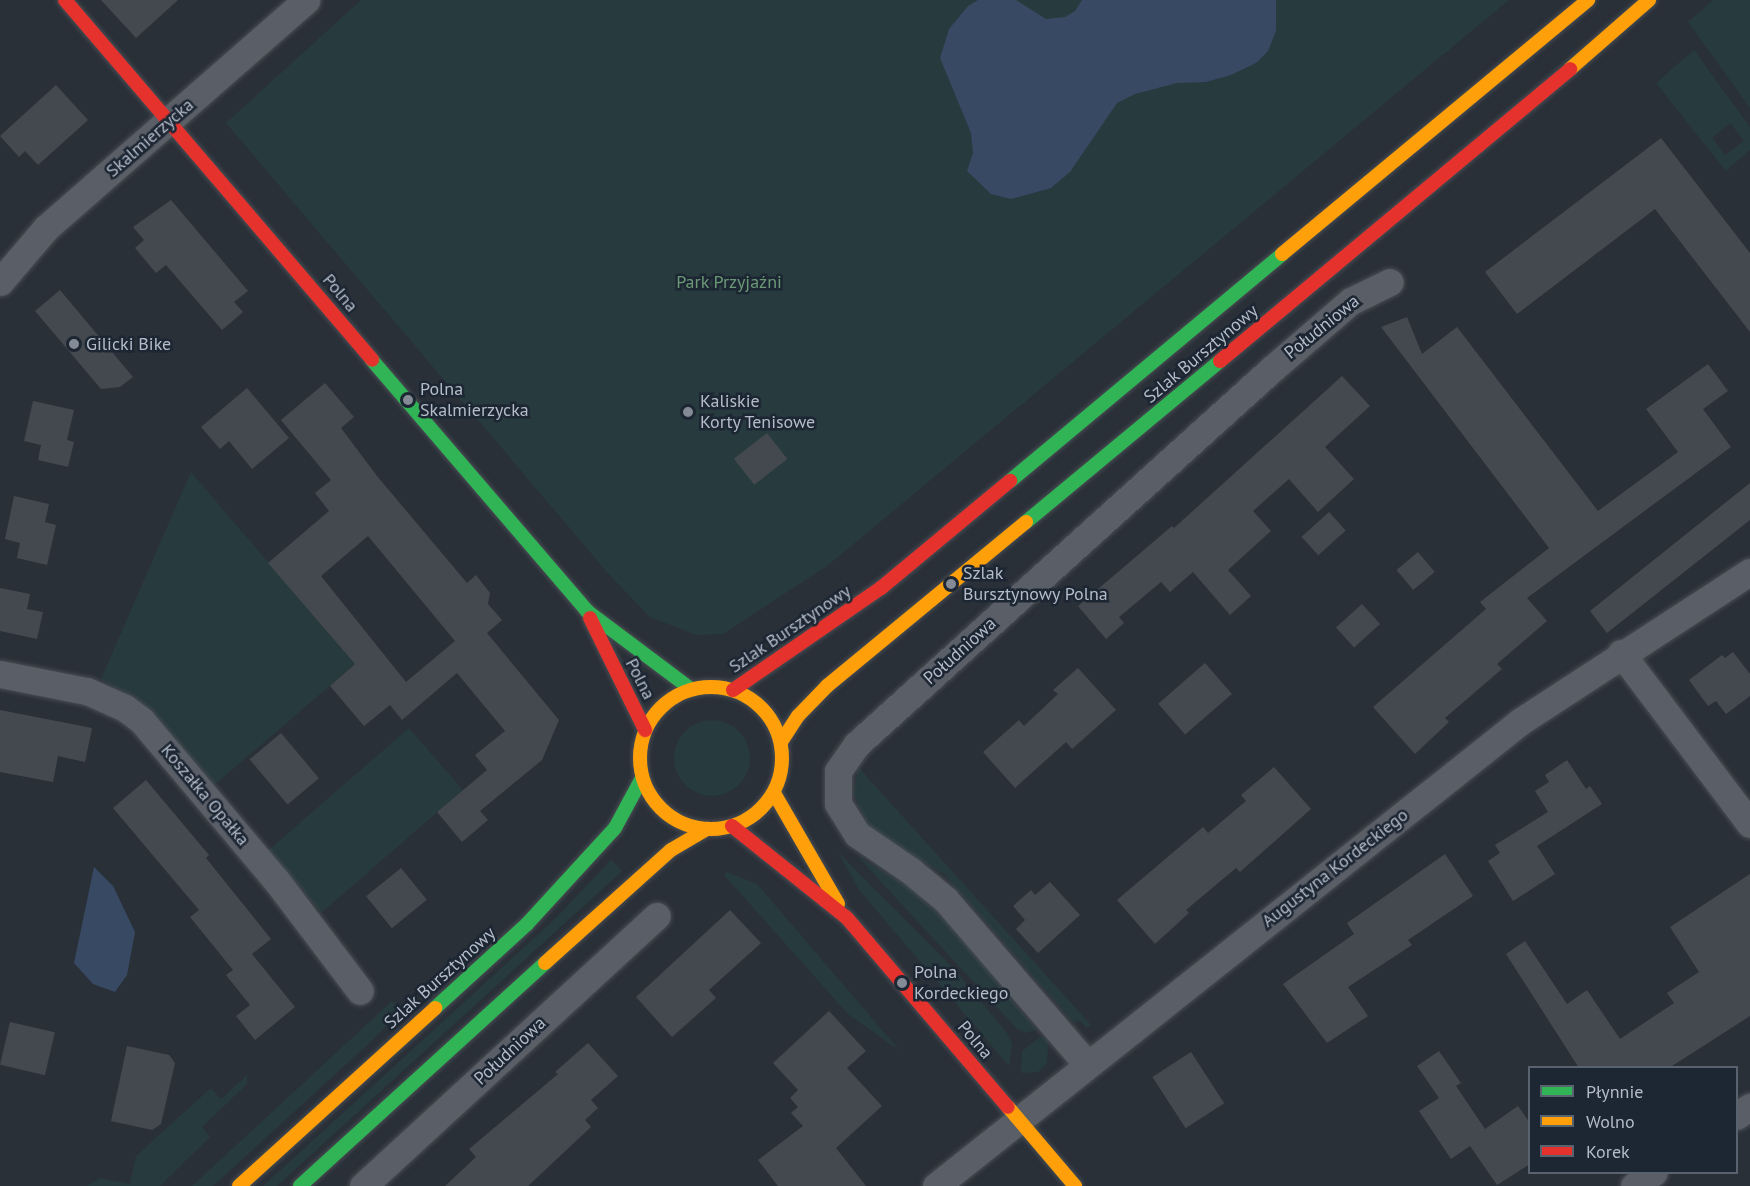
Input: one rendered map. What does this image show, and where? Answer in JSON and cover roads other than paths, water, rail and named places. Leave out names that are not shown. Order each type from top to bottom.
[{"type":"main road","name":"Polna","points":[[65,0],[587,611],[691,689]]},
{"type":"main road","name":"Szlak Bursztynowy","points":[[733,690],[881,588],[1588,0]]},
{"type":"main road","name":"Szlak Bursztynowy","points":[[781,742],[798,716],[827,686],[1510,122],[1650,0]]},
{"type":"main road","name":"Polna","points":[[587,611],[645,730]]},
{"type":"main road","points":[[691,689],[733,690],[764,710],[781,742],[783,759],[774,793],[756,813],[732,826],[707,829],[685,825],[666,814],[651,797],[642,778],[639,762],[645,730],[670,699],[691,689]]},
{"type":"main road","name":"Szlak Bursztynowy","points":[[239,1186],[535,916],[615,828],[642,778]]},
{"type":"main road","name":"Polna","points":[[774,793],[847,918],[1075,1186]]},
{"type":"main road","name":"Polna","points":[[732,826],[847,918]]},
{"type":"main road","points":[[300,1186],[643,874],[671,850],[707,829]]},
{"type":"street","name":"Skalmierzycka","points":[[0,282],[39,234],[306,0]]},
{"type":"street","name":"Południowa","points":[[1086,1063],[946,900],[857,834],[838,803],[838,771],[857,744],[1273,368],[1351,301],[1389,282]]},
{"type":"street","name":"Augustyna Kordeckiego","points":[[936,1186],[1086,1063],[1521,721],[1621,653],[1750,572]]},
{"type":"street","points":[[1621,653],[1750,824]]},
{"type":"street","name":"Koszałka Opałka","points":[[0,674],[87,691],[125,708],[142,721],[276,880],[360,991]]},
{"type":"street","name":"Południowa","points":[[363,1186],[657,916]]},
{"type":"street","points":[[1634,1186],[1652,1174]]},
{"type":"water","points":[[978,0],[1016,0],[1046,19],[1065,17],[1075,11],[1082,0],[1276,0],[1276,31],[1268,51],[1256,63],[1231,75],[1206,82],[1177,83],[1135,94],[1117,103],[1070,172],[1051,188],[1011,199],[991,194],[967,171],[973,153],[971,133],[940,58],[949,29],[968,6]]},
{"type":"water","points":[[94,867],[113,886],[135,932],[127,975],[115,992],[93,984],[74,963]]},
{"type":"place","name":"Gilicki Bike","points":[[74,344]]},
{"type":"place","name":"Polna Skalmierzycka","points":[[408,400]]},
{"type":"place","name":"Kaliskie Korty Tenisowe","points":[[688,412]]},
{"type":"place","name":"Szlak Bursztynowy Polna","points":[[951,584]]},
{"type":"place","name":"Polna Kordeckiego","points":[[902,983]]},
{"type":"park label","name":"Park Przyjaźni","points":[[729,282]]}]
